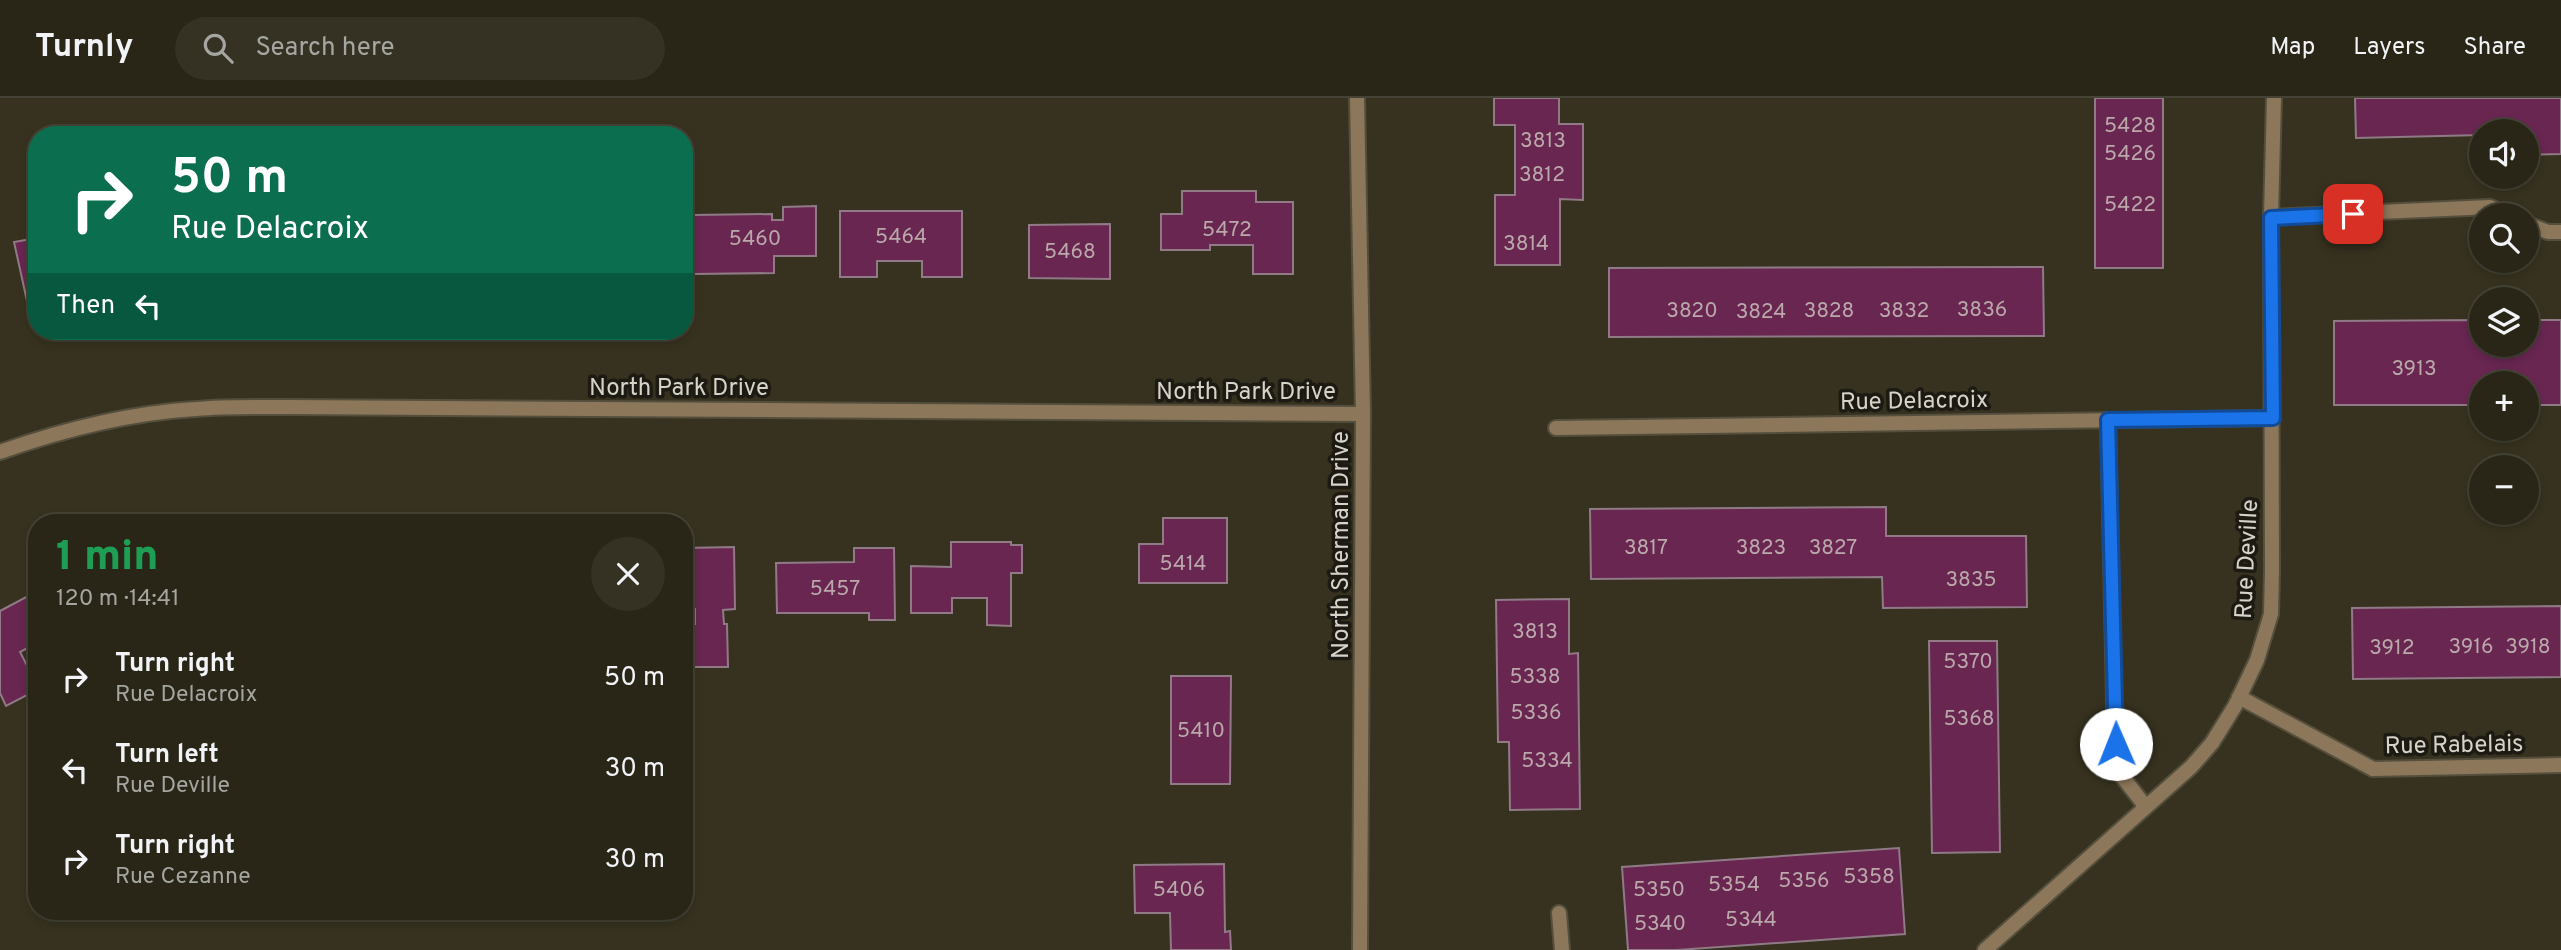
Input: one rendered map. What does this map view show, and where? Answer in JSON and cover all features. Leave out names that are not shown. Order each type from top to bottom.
[{"type":"street","name":"North Sherman Drive","points":[[1357,98],[1363,414],[1360,950]]},
{"type":"street","name":"Rue Deville","points":[[1985,950],[2191,767],[2212,743],[2239,697],[2256,660],[2271,614],[2271,218],[2274,98]]},
{"type":"street","points":[[2271,218],[2469,208]]},
{"type":"street","points":[[2539,228],[2548,232],[2561,232]]},
{"type":"street","name":"North Park Drive","points":[[0,452],[47,435],[90,425],[195,409],[288,407],[1363,414]]},
{"type":"street","name":"Rue Delacroix","points":[[1556,428],[2273,418]]},
{"type":"street","points":[[2108,420],[2116,744],[2121,775],[2146,807]]},
{"type":"street","name":"Rue Rabelais","points":[[2239,697],[2373,769],[2561,765]]},
{"type":"street","points":[[1559,912],[1562,950]]},
{"type":"building","points":[[1494,98],[1559,98],[1559,124],[1583,124],[1583,200],[1560,199],[1560,265],[1495,265],[1495,195],[1515,195],[1515,125],[1494,125]]},
{"type":"building","points":[[2095,98],[2163,98],[2163,268],[2095,268]]},
{"type":"building","points":[[2355,98],[2561,98],[2561,154],[2539,155],[2539,119],[2469,119],[2469,135],[2356,138]]},
{"type":"building","points":[[1182,191],[1256,191],[1256,202],[1293,202],[1293,274],[1253,274],[1253,245],[1210,245],[1210,250],[1161,250],[1161,214],[1182,214]]},
{"type":"building","points":[[816,206],[816,256],[774,256],[774,273],[694,274],[693,215],[772,214],[772,220],[783,220],[783,207]]},
{"type":"building","points":[[840,211],[962,211],[962,277],[922,277],[922,261],[877,261],[877,277],[840,277]]},
{"type":"building","points":[[1110,224],[1110,279],[1029,278],[1029,225]]},
{"type":"building","points":[[28,240],[28,301],[27,301],[14,242]]},
{"type":"building","points":[[2043,267],[2044,336],[1609,337],[1609,268]]},
{"type":"building","points":[[2469,320],[2469,357],[2539,357],[2539,320],[2561,320],[2561,405],[2539,405],[2539,371],[2469,371],[2469,405],[2334,405],[2334,321]]},
{"type":"building","points":[[1886,507],[1886,536],[2026,536],[2027,607],[1883,608],[1882,577],[1591,579],[1590,509]]},
{"type":"building","points":[[1163,518],[1227,518],[1227,583],[1139,583],[1139,544],[1163,544]]},
{"type":"building","points":[[951,542],[1011,542],[1011,545],[1022,545],[1022,573],[1011,573],[1011,626],[987,625],[987,598],[952,598],[952,613],[911,613],[911,566],[951,567]]},
{"type":"building","points":[[734,547],[735,609],[723,610],[724,624],[727,624],[728,667],[693,667],[693,548]]},
{"type":"building","points":[[854,548],[894,548],[895,620],[869,620],[869,613],[777,613],[776,563],[854,562]]},
{"type":"building","points":[[28,596],[28,648],[20,652],[28,668],[28,695],[6,706],[0,693],[0,611]]},
{"type":"building","points":[[1569,599],[1569,654],[1578,653],[1580,809],[1510,810],[1509,742],[1498,742],[1496,600]]},
{"type":"building","points":[[2561,606],[2561,677],[2353,679],[2352,608]]},
{"type":"building","points":[[1929,641],[1997,641],[2000,852],[1932,853]]},
{"type":"building","points":[[1171,676],[1231,676],[1230,784],[1171,784]]},
{"type":"building","points":[[1899,848],[1905,934],[1677,950],[1628,950],[1622,867]]},
{"type":"building","points":[[1224,864],[1225,932],[1230,931],[1231,950],[1171,950],[1170,913],[1135,913],[1134,865]]},
{"type":"route","points":[[2116,744],[2108,420],[2273,418],[2271,218],[2353,214]]}]
